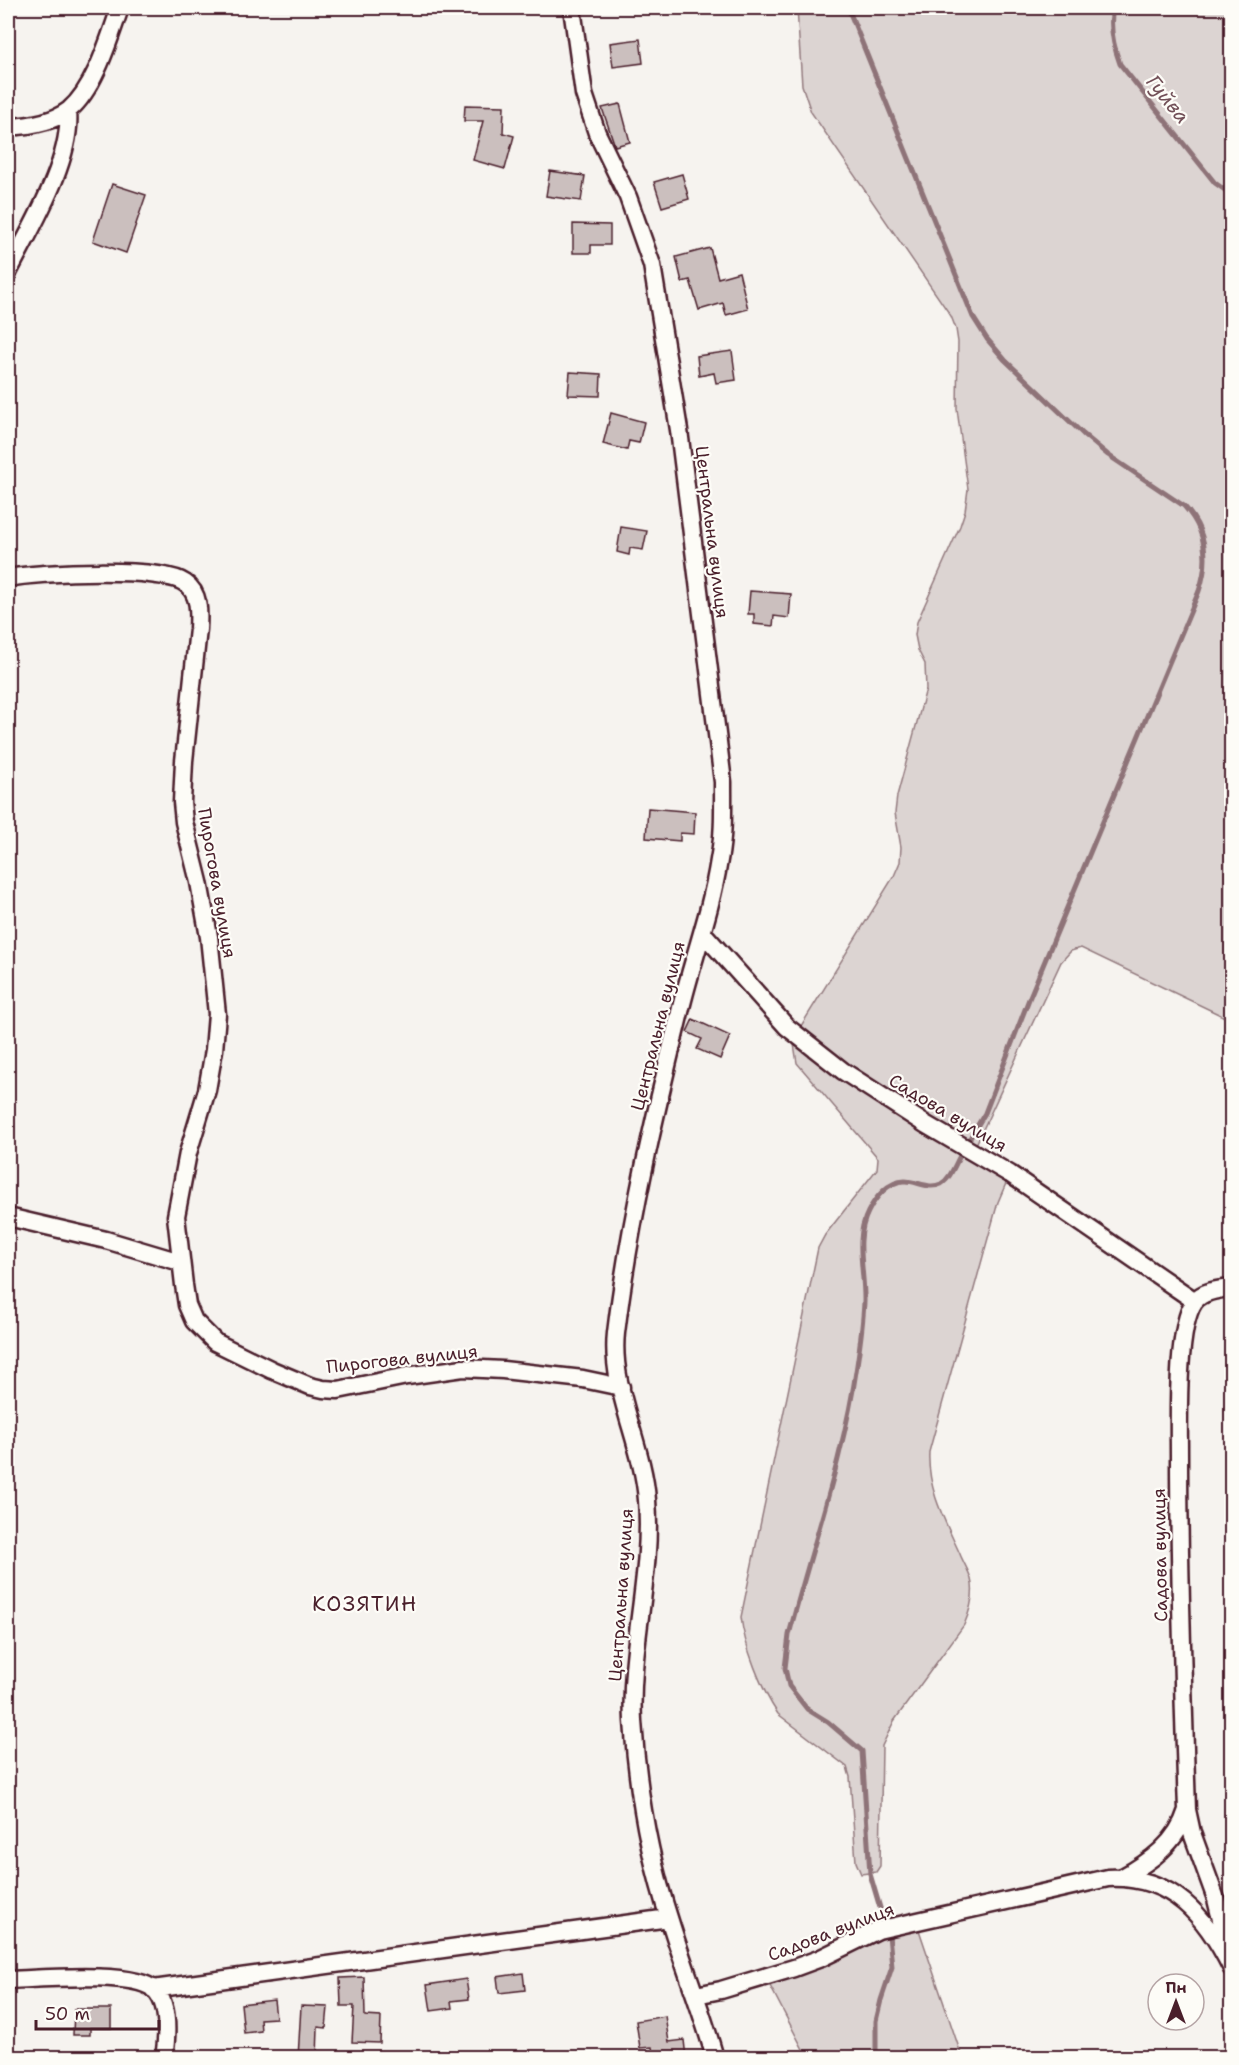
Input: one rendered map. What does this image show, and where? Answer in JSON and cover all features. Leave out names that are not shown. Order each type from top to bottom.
[{"type":"street","points":[[8,127],[52,119],[68,111],[94,75],[120,8]]},
{"type":"street","name":"Центральна вулиця","points":[[572,8],[584,94],[597,133],[628,197],[652,265],[679,430],[723,782],[720,857],[703,933],[680,1009],[649,1142],[616,1335],[616,1363],[641,1460],[648,1510],[647,1552],[633,1686],[636,1760],[648,1832],[669,1918],[715,2058]]},
{"type":"street","points":[[8,273],[51,186],[67,136],[68,111]]},
{"type":"street","name":"Пирогова вулиця","points":[[8,578],[72,572],[165,576],[184,582],[195,595],[198,629],[182,802],[184,822],[199,882],[209,937],[217,1014],[207,1090],[188,1153],[176,1216],[180,1262],[188,1305],[194,1322],[215,1342],[310,1386],[338,1389],[464,1368],[583,1379],[621,1387]]},
{"type":"street","name":"Садова вулиця","points":[[703,933],[787,1027],[843,1071],[1010,1174],[1195,1301],[1188,1316],[1179,1388],[1179,1567],[1187,1810],[1192,1833],[1216,1899],[1232,1960]]},
{"type":"street","points":[[8,1216],[106,1240],[180,1262]]},
{"type":"street","points":[[1195,1301],[1211,1292],[1232,1288]]},
{"type":"street","name":"Садова вулиця","points":[[1121,1878],[1150,1860],[1166,1846],[1180,1828],[1187,1810]]},
{"type":"street","name":"Садова вулиця","points":[[696,1995],[721,1990],[794,1968],[821,1958],[879,1930],[1097,1880],[1121,1878],[1155,1884],[1180,1899],[1204,1920],[1215,1935],[1232,1969]]},
{"type":"street","points":[[153,1989],[669,1918]]},
{"type":"street","points":[[8,1980],[117,1978],[136,1981],[153,1989],[161,1999],[164,2009],[166,2033],[164,2058]]},
{"type":"shaded area","points":[[797,8],[1231,8],[1231,1020],[1081,948],[1071,951],[1061,962],[973,1151],[1010,1174],[998,1202],[929,1452],[934,1492],[971,1579],[971,1602],[964,1625],[894,1721],[882,1746],[880,1866],[876,1872],[861,1874],[856,1862],[850,1777],[847,1767],[778,1714],[755,1667],[741,1617],[818,1248],[825,1235],[877,1169],[878,1158],[797,1063],[794,1044],[796,1034],[894,876],[900,862],[901,847],[895,813],[897,796],[926,689],[925,664],[918,650],[915,635],[917,622],[960,526],[968,489],[957,409],[958,342],[956,329],[951,316],[811,112],[802,85]]},
{"type":"shaded area","points":[[916,1921],[962,2057],[807,2057],[766,1978]]},
{"type":"building","points":[[640,39],[643,63],[613,67],[610,43]]},
{"type":"building","points":[[620,104],[630,142],[615,146],[602,108]]},
{"type":"building","points":[[465,105],[504,106],[503,133],[514,136],[505,169],[473,160],[483,121],[464,121]]},
{"type":"building","points":[[550,171],[585,176],[581,201],[546,196]]},
{"type":"building","points":[[682,174],[689,199],[662,207],[654,182]]},
{"type":"building","points":[[112,184],[146,195],[126,253],[93,241]]},
{"type":"building","points":[[573,224],[610,225],[610,245],[591,245],[591,253],[573,253]]},
{"type":"building","points":[[710,248],[718,278],[739,272],[748,309],[726,315],[723,303],[699,310],[690,280],[682,282],[676,257]]},
{"type":"building","points":[[732,351],[736,380],[716,383],[714,373],[699,376],[697,356]]},
{"type":"building","points":[[570,372],[601,374],[600,396],[568,395]]},
{"type":"building","points":[[611,413],[644,422],[639,443],[629,441],[627,450],[603,444]]},
{"type":"building","points":[[621,527],[647,531],[643,550],[630,548],[629,555],[617,552]]},
{"type":"building","points":[[750,591],[791,594],[789,618],[774,616],[773,626],[754,624],[754,614],[748,614]]},
{"type":"building","points":[[648,808],[695,812],[694,834],[680,833],[680,841],[646,838]]},
{"type":"building","points":[[693,1019],[730,1036],[720,1059],[697,1049],[702,1039],[687,1032]]},
{"type":"building","points":[[523,1973],[525,1990],[499,1993],[497,1977]]},
{"type":"building","points":[[364,1977],[365,2016],[381,2017],[380,2043],[352,2042],[354,2006],[341,2006],[340,1978]]},
{"type":"building","points":[[466,1979],[469,1999],[451,2001],[452,2008],[431,2011],[427,1985]]},
{"type":"building","points":[[274,2000],[276,2018],[260,2019],[261,2031],[244,2033],[241,2004]]},
{"type":"building","points":[[301,2006],[328,2007],[326,2028],[318,2027],[317,2058],[298,2058]]},
{"type":"building","points":[[74,2009],[111,2009],[111,2028],[90,2028],[90,2035],[73,2035]]},
{"type":"building","points":[[665,2016],[669,2042],[684,2040],[686,2058],[654,2058],[652,2047],[640,2048],[636,2021]]},
{"type":"waterway","points":[[848,8],[973,317],[987,339],[1005,360],[1083,434],[1108,455],[1184,506],[1198,525],[1204,546],[1205,568],[1199,591],[1029,999],[985,1113],[970,1138]]},
{"type":"waterway","name":"Гуйва","points":[[1113,8],[1112,36],[1120,64],[1215,183],[1232,195]]},
{"type":"waterway","points":[[883,1918],[870,1874],[862,1751],[828,1722],[807,1709],[789,1686],[785,1668],[789,1635],[836,1467],[851,1399],[864,1310],[861,1256],[864,1222],[874,1201],[888,1187],[905,1181],[928,1186],[941,1184],[950,1175],[961,1154]]},
{"type":"waterway","points":[[876,2058],[876,2021],[892,1967],[889,1935]]},
{"type":"district","name":"КОЗЯТИН","points":[[365,1604]]}]
